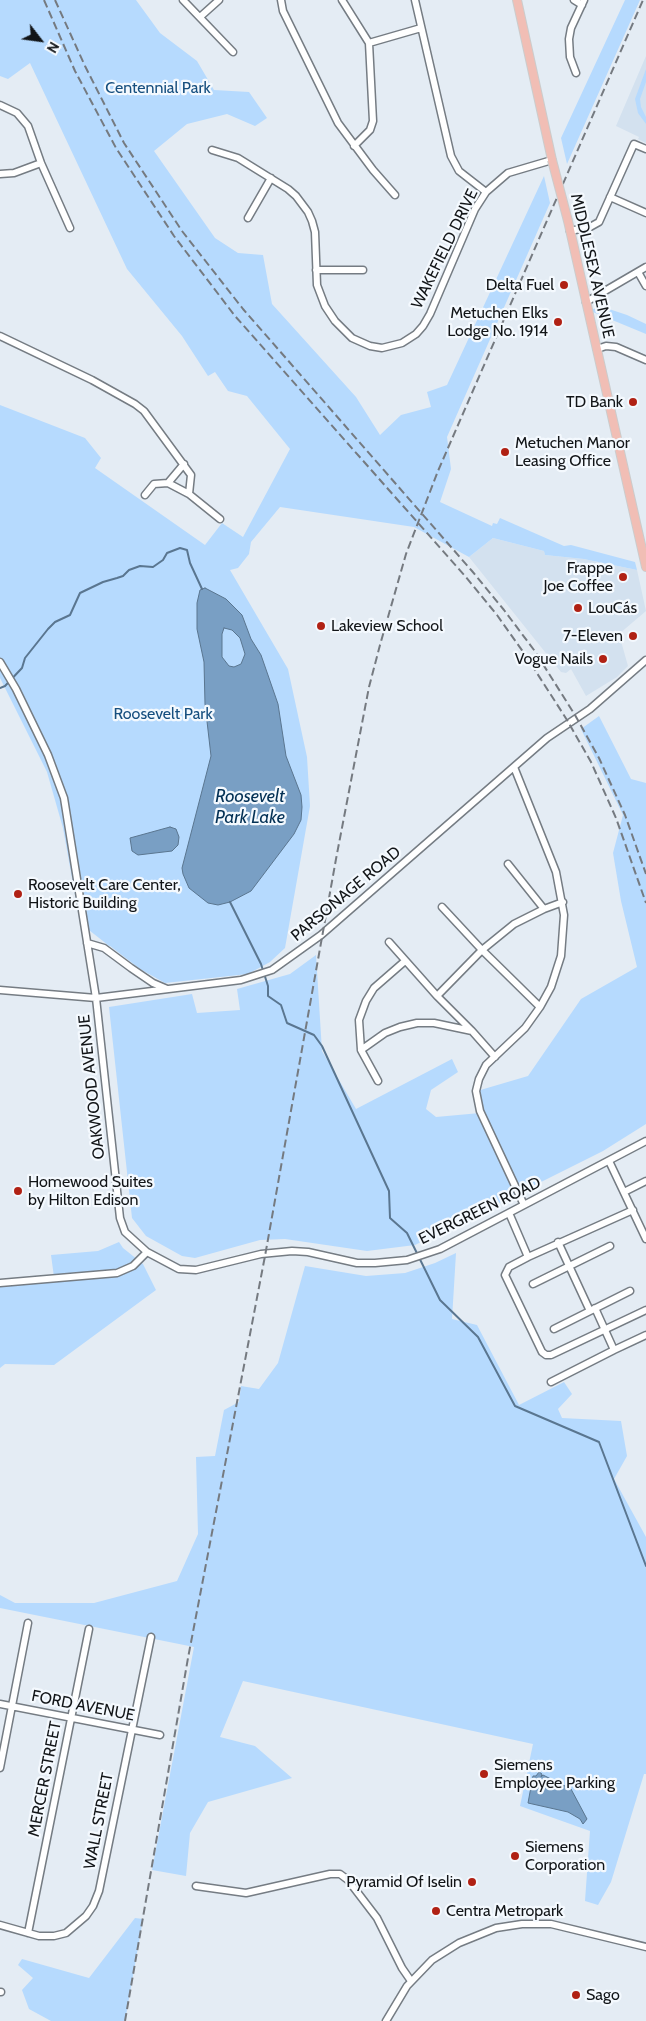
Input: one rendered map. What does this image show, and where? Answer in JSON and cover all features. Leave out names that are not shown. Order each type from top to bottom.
[{"type":"main road","name":"MIDDLESEX AVENUE","points":[[518,0],[552,160],[568,221],[646,567]]},
{"type":"street","points":[[183,0],[233,52]]},
{"type":"street","points":[[200,17],[219,0]]},
{"type":"street","points":[[281,0],[283,11],[338,123],[354,146],[395,195]]},
{"type":"street","points":[[342,0],[369,43],[373,121],[370,130],[354,146]]},
{"type":"street","points":[[415,0],[451,156],[458,171],[486,192]]},
{"type":"street","points":[[574,0],[583,2],[571,28],[569,39],[570,57],[576,73]]},
{"type":"street","points":[[369,43],[421,28]]},
{"type":"street","points":[[0,105],[12,110],[23,118],[28,126],[41,163],[70,228]]},
{"type":"street","points":[[570,231],[595,224],[602,217],[634,144],[646,149]]},
{"type":"street","name":"WAKEFIELD DRIVE","points":[[212,150],[238,158],[296,196],[308,212],[315,232],[319,296],[329,314],[348,334],[360,342],[382,348],[402,343],[416,334],[430,314],[475,209],[486,192],[508,173],[552,160]]},
{"type":"street","points":[[0,174],[14,173],[41,163]]},
{"type":"street","points":[[248,218],[271,178]]},
{"type":"street","points":[[610,198],[646,213]]},
{"type":"street","points":[[586,302],[646,267]]},
{"type":"street","points":[[316,270],[363,270]]},
{"type":"street","points":[[638,272],[646,286]]},
{"type":"street","points":[[0,336],[92,380],[136,404],[144,411],[191,475],[189,494]]},
{"type":"street","points":[[597,351],[616,347],[646,360]]},
{"type":"street","points":[[168,483],[184,464]]},
{"type":"street","points":[[146,495],[154,484],[168,483],[189,494],[220,519]]},
{"type":"street","name":"PARSONAGE ROAD","points":[[0,990],[96,998],[241,980],[264,974],[280,966],[322,935],[547,738],[590,709],[646,660]]},
{"type":"street","name":"OAKWOOD AVENUE","points":[[0,662],[16,689],[54,768],[67,808],[96,998],[120,1218],[125,1232],[147,1252]]},
{"type":"street","points":[[514,767],[556,872],[563,902],[563,943],[559,965],[551,987],[525,1028],[486,1065],[480,1076],[476,1091],[480,1111],[524,1205]]},
{"type":"street","points":[[508,864],[544,909]]},
{"type":"street","points":[[437,996],[482,950],[514,924],[563,902]]},
{"type":"street","points":[[442,907],[482,950],[540,1007]]},
{"type":"street","points":[[389,942],[495,1057]]},
{"type":"street","points":[[88,943],[104,948],[153,983],[168,989]]},
{"type":"street","points":[[378,1081],[360,1050],[359,1020],[366,1001],[379,982],[405,961]]},
{"type":"street","points":[[360,1050],[386,1033],[416,1023],[434,1023],[472,1031]]},
{"type":"street","name":"EVERGREEN ROAD","points":[[147,1252],[179,1269],[196,1270],[261,1254],[292,1251],[308,1252],[357,1263],[407,1260],[428,1254],[509,1214],[646,1141]]},
{"type":"street","points":[[609,1161],[645,1236]]},
{"type":"street","points":[[624,1192],[646,1180]]},
{"type":"street","points":[[632,1210],[528,1257],[509,1267],[505,1274],[542,1352],[551,1355],[646,1310]]},
{"type":"street","points":[[509,1214],[528,1257]]},
{"type":"street","points":[[558,1242],[569,1266],[605,1329],[614,1350]]},
{"type":"street","points":[[533,1284],[610,1246]]},
{"type":"street","points":[[0,1283],[117,1273],[133,1266],[147,1252]]},
{"type":"street","points":[[554,1329],[630,1291]]},
{"type":"street","points":[[551,1382],[646,1335]]},
{"type":"street","points":[[0,1768],[28,1623]]},
{"type":"street","name":"MERCER STREET","points":[[28,1933],[89,1630]]},
{"type":"street","name":"WALL STREET","points":[[0,1925],[39,1936],[54,1936],[66,1932],[86,1916],[93,1906],[99,1891],[130,1730],[151,1636]]},
{"type":"street","name":"FORD AVENUE","points":[[0,1704],[160,1735]]},
{"type":"street","points":[[196,1886],[242,1893],[330,1874],[343,1875],[377,1918],[402,1968],[411,1980]]},
{"type":"street","points":[[386,2021],[411,1980],[435,1958],[459,1943],[490,1930],[516,1924],[541,1923],[565,1926],[646,1947]]},
{"type":"shaded area","points":[[646,56],[646,143],[638,139],[639,137],[616,126]]},
{"type":"shaded area","points":[[493,538],[544,551],[545,555],[584,559],[637,570],[646,611],[619,634],[628,666],[617,677],[586,696],[571,669],[566,673],[561,672],[469,557]]},
{"type":"green space","points":[[0,0],[136,0],[160,33],[197,61],[214,90],[249,92],[267,118],[255,126],[227,114],[187,124],[154,151],[215,238],[238,253],[263,255],[272,304],[356,397],[380,435],[401,415],[431,407],[427,392],[447,385],[544,176],[550,203],[447,437],[451,469],[440,502],[492,526],[493,523],[497,524],[500,518],[564,546],[571,545],[635,562],[637,570],[584,559],[545,555],[544,551],[493,538],[469,557],[414,527],[280,507],[251,542],[249,554],[238,568],[230,570],[288,669],[307,757],[310,806],[285,948],[270,962],[248,974],[165,983],[140,969],[110,946],[98,943],[108,945],[80,923],[63,828],[47,772],[0,678],[0,405],[85,438],[101,458],[95,468],[205,545],[222,523],[243,537],[290,449],[247,396],[228,391],[215,372],[208,376],[182,336],[127,269],[30,63],[8,79],[0,76]]},
{"type":"green space","points":[[625,0],[640,0],[567,164],[561,138]]},
{"type":"green space","points":[[646,69],[646,82],[640,99],[641,107],[646,117],[646,124],[638,113],[635,99]]},
{"type":"green space","points":[[603,307],[646,324],[646,334],[588,310]]},
{"type":"green space","points":[[599,716],[631,779],[646,783],[646,1124],[603,1151],[415,1245],[367,1251],[285,1239],[260,1240],[195,1258],[182,1256],[146,1236],[132,1218],[109,1007],[192,994],[197,1013],[240,1010],[237,989],[290,974],[316,955],[322,1051],[356,1109],[452,1059],[458,1072],[431,1090],[426,1109],[436,1117],[480,1113],[477,1091],[528,1076],[581,999],[637,967],[621,901],[613,853],[623,815],[581,729]]},
{"type":"green space","points":[[119,1242],[123,1248],[143,1264],[156,1290],[54,1365],[5,1364],[0,1368],[0,1283],[54,1277],[51,1255],[98,1251]]},
{"type":"green space","points":[[456,1253],[452,1319],[477,1325],[519,1405],[564,1382],[572,1394],[558,1409],[562,1418],[621,1421],[627,1456],[614,1479],[646,1537],[646,1774],[644,1774],[611,1882],[598,1905],[585,1901],[590,1831],[520,1806],[533,1744],[243,1681],[220,1737],[255,1746],[292,1778],[208,1802],[190,1833],[186,1876],[152,1870],[194,1647],[0,1608],[0,1595],[15,1603],[94,1603],[177,1581],[198,1534],[196,1457],[215,1456],[224,1410],[239,1402],[241,1386],[259,1389],[278,1363],[305,1266],[366,1276],[405,1273],[435,1263]]},
{"type":"green space","points":[[135,1918],[143,1919],[125,2021],[51,2021],[29,2009],[22,1990],[33,1978],[18,1965],[22,1959],[89,1978]]},
{"type":"water","name":"Roosevelt Park Lake","points":[[205,588],[226,599],[242,615],[251,639],[261,655],[278,704],[286,756],[301,795],[302,807],[301,820],[294,834],[251,891],[230,902],[218,905],[208,903],[189,888],[182,868],[211,756],[205,704],[204,662],[197,629],[197,603],[200,590]],"holes":[[[224,628],[232,630],[240,638],[245,654],[241,664],[234,667],[229,666],[222,657],[222,634]]]},
{"type":"water","points":[[170,827],[176,829],[179,837],[178,845],[172,851],[138,855],[132,851],[130,838]]},
{"type":"water","points":[[539,1772],[542,1774],[541,1777],[543,1775],[571,1789],[587,1819],[583,1824],[580,1819],[568,1812],[528,1803],[533,1776],[536,1776]]},
{"type":"waterway","points":[[0,688],[5,686],[22,668],[25,658],[48,629],[55,622],[70,615],[80,593],[103,582],[123,576],[129,570],[140,566],[153,567],[163,560],[167,553],[180,548],[187,550],[190,563],[202,589]]},
{"type":"waterway","points":[[230,902],[261,964],[268,986],[268,996],[281,1005],[287,1023],[314,1035],[322,1046],[389,1191],[390,1218],[407,1233],[440,1300],[478,1337],[515,1406],[599,1442],[646,1566]]},
{"type":"railway","points":[[44,0],[75,71],[116,148],[174,236],[235,316],[465,576],[497,615],[526,656],[591,762],[616,818],[646,903]]},
{"type":"railway","points":[[55,0],[85,66],[124,143],[182,231],[243,309],[472,571],[534,650],[575,715],[599,758],[625,815],[646,874]]},
{"type":"railway","points":[[125,2021],[188,1658],[265,1256],[336,859],[369,687],[406,554],[438,471],[643,0]]},
{"type":"place","name":"Delta Fuel","points":[[564,285]]},
{"type":"place","name":"Metuchen Elks Lodge No. 1914","points":[[558,322]]},
{"type":"place","name":"TD Bank","points":[[633,402]]},
{"type":"place","name":"Metuchen Manor Leasing Office","points":[[505,452]]},
{"type":"place","name":"Frappe Joe Coffee","points":[[623,577]]},
{"type":"place","name":"LouCás","points":[[578,608]]},
{"type":"place","name":"Lakeview School","points":[[321,626]]},
{"type":"place","name":"7-Eleven","points":[[633,636]]},
{"type":"place","name":"Vogue Nails","points":[[603,659]]},
{"type":"place","name":"Roosevelt Care Center, Historic Building","points":[[18,894]]},
{"type":"place","name":"Homewood Suites by Hilton Edison","points":[[18,1191]]},
{"type":"place","name":"Siemens Employee Parking","points":[[484,1774]]},
{"type":"place","name":"Siemens Corporation","points":[[515,1856]]},
{"type":"place","name":"Pyramid Of Iselin","points":[[472,1882]]},
{"type":"place","name":"Centra Metropark","points":[[436,1911]]},
{"type":"place","name":"Sago","points":[[576,1995]]},
{"type":"park label","name":"Centennial Park","points":[[158,88]]},
{"type":"park label","name":"Roosevelt Park","points":[[163,714]]}]
